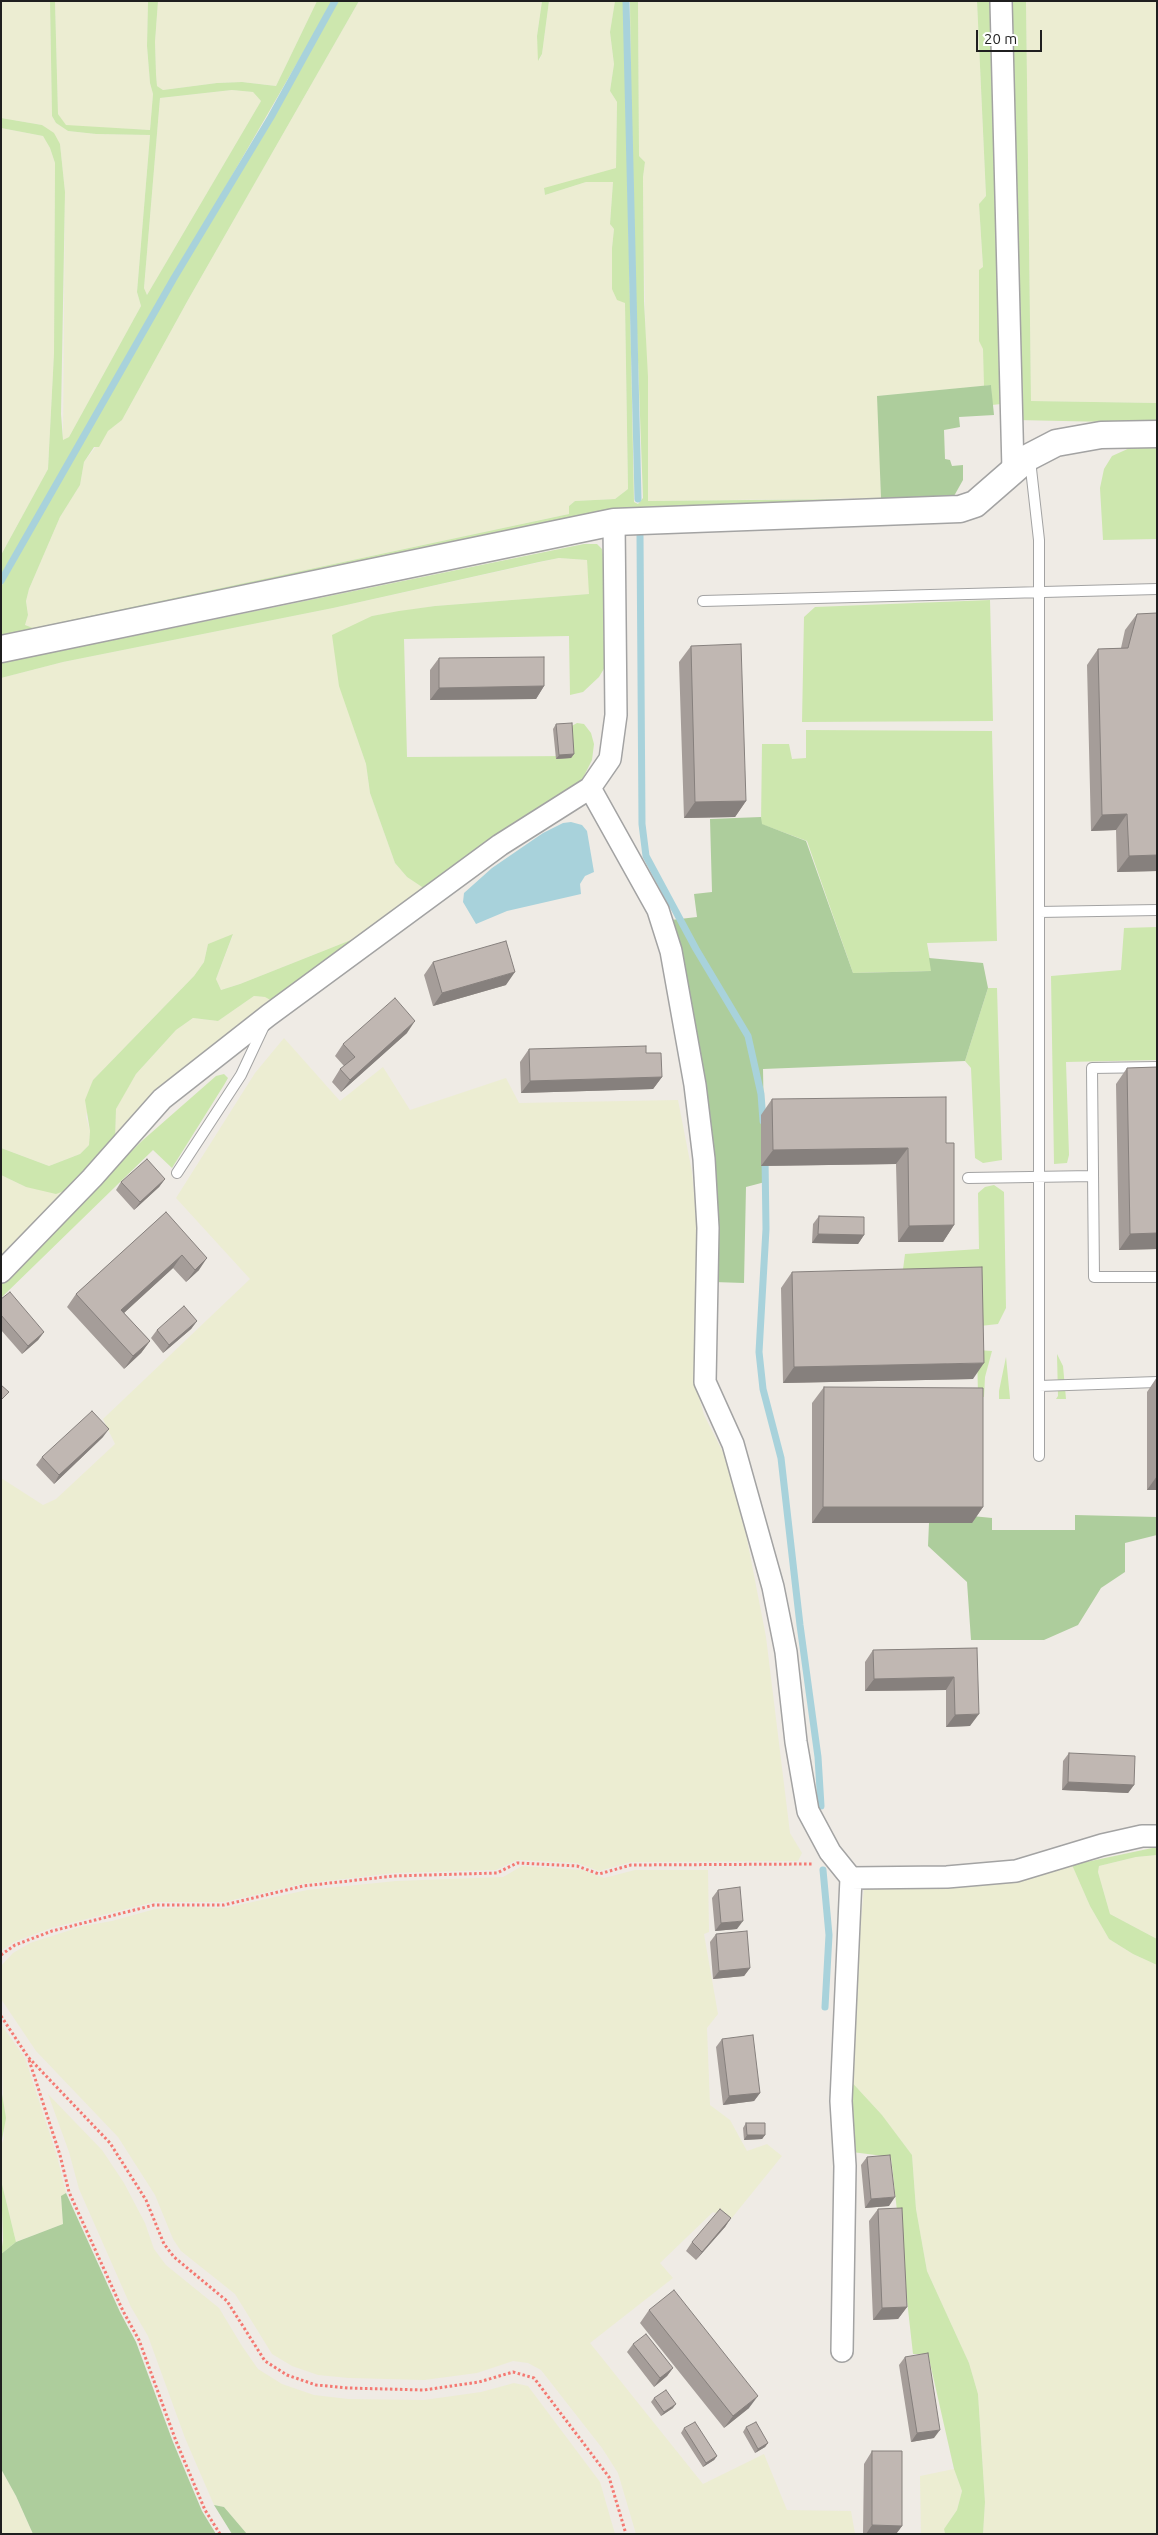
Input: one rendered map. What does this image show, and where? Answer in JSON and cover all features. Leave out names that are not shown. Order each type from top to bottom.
[{"type":"street","points":[[1001,1],[1021,463]]},
{"type":"street","points":[[1,650],[614,522],[960,509],[975,504],[1021,463],[1056,443],[1078,438],[1157,434]]},
{"type":"street","points":[[1,1272],[92,1178],[162,1099],[269,1015],[500,845],[590,788],[610,759],[616,715],[614,522]]},
{"type":"street","points":[[590,788],[658,910],[671,952],[695,1085],[704,1159],[708,1228],[705,1382],[733,1444],[773,1587],[786,1652],[796,1742],[808,1811],[830,1852],[845,1871],[841,2102],[845,2166],[842,2351]]},
{"type":"street","points":[[845,1871],[947,1877],[1016,1871],[1102,1845],[1142,1836],[1157,1836]]},
{"type":"lane","points":[[1021,463],[1039,540],[1039,1456]]},
{"type":"lane","points":[[703,601],[1157,589]]},
{"type":"lane","points":[[1039,912],[1157,910]]},
{"type":"lane","points":[[177,1173],[241,1075],[269,1015]]},
{"type":"lane","points":[[1157,1067],[1092,1068],[1094,1277],[1157,1276]]},
{"type":"lane","points":[[968,1178],[1093,1176]]},
{"type":"lane","points":[[1039,1386],[1157,1382]]},
{"type":"path","points":[[1,1955],[16,1945],[52,1931],[154,1905],[224,1905],[303,1886],[394,1876],[497,1873],[517,1863],[577,1866],[599,1874],[632,1865],[845,1871]]},
{"type":"path","points":[[1,2016],[28,2057],[110,2143],[146,2200],[164,2244],[174,2257],[227,2301],[265,2361],[287,2375],[316,2385],[348,2388],[424,2390],[479,2382],[513,2372],[534,2378],[609,2477],[626,2534]]},
{"type":"path","points":[[28,2057],[60,2155],[69,2192],[123,2311],[140,2340],[205,2510],[220,2534]]},
{"type":"green space","points":[[1,1],[50,1],[52,116],[56,123],[68,131],[96,134],[150,135],[137,292],[141,306],[69,437],[63,441],[65,192],[60,144],[42,125],[1,118]]},
{"type":"green space","points":[[50,1],[55,1],[58,114],[66,125],[150,130],[153,94],[150,83],[147,46],[148,1],[158,1],[155,42],[156,74],[157,86],[163,90],[217,83],[242,82],[276,86],[317,1],[333,1],[1,575],[1,555],[48,469],[54,353],[55,163],[50,148],[43,136],[1,128],[1,118],[42,125],[54,133],[60,144],[65,192],[61,414],[63,440],[69,437],[141,306],[137,292],[150,135],[96,134],[68,131],[56,123],[52,116]],"holes":[[[232,90],[253,92],[261,101],[147,295],[144,288],[160,98]]]},
{"type":"green space","points":[[55,1],[148,1],[147,46],[150,83],[153,94],[150,130],[66,126],[58,114]]},
{"type":"green space","points":[[158,1],[317,1],[276,86],[242,82],[217,83],[163,90],[157,86],[156,74],[155,42]]},
{"type":"green space","points":[[337,1],[359,1],[188,300],[122,420],[108,431],[99,447],[94,447],[84,462],[80,485],[60,517],[29,589],[26,601],[28,615],[25,625],[33,628],[569,514],[569,506],[575,501],[615,499],[628,489],[625,303],[617,300],[612,289],[614,229],[610,224],[613,182],[586,182],[545,195],[544,188],[616,168],[617,102],[610,91],[614,64],[610,32],[615,1],[624,1],[634,502],[638,504],[643,498],[632,195],[630,1],[638,1],[639,156],[645,162],[643,177],[644,301],[648,377],[648,501],[952,498],[639,514],[1,644],[1,587],[176,278],[273,118]]},
{"type":"green space","points":[[359,1],[542,1],[537,36],[539,61],[542,54],[549,1],[615,1],[610,32],[614,64],[610,91],[617,102],[616,168],[544,189],[545,195],[586,182],[613,182],[610,224],[614,229],[612,248],[625,302],[628,489],[615,499],[575,501],[569,506],[569,514],[33,628],[25,625],[28,615],[26,601],[29,589],[60,517],[80,485],[84,462],[108,431],[122,420],[188,300]]},
{"type":"green space","points":[[542,1],[549,1],[542,54],[538,61],[537,36]]},
{"type":"green space","points":[[638,1],[977,1],[986,196],[979,204],[983,267],[984,386],[878,396],[881,498],[648,501],[643,177],[645,162],[639,156]]},
{"type":"green space","points":[[977,1],[991,1],[1001,404],[992,405],[991,385],[984,386],[983,349],[979,341],[979,270],[983,267],[979,204],[986,196]]},
{"type":"green space","points":[[1007,1],[1026,1],[1031,401],[1157,403],[1157,423],[1016,420]]},
{"type":"green space","points":[[1026,1],[1157,1],[1157,403],[1031,401]]},
{"type":"green space","points":[[232,90],[253,92],[261,101],[147,295],[144,288],[160,98]]},
{"type":"green space","points":[[1,128],[43,136],[50,148],[55,163],[54,353],[48,469],[1,555]]},
{"type":"green space","points":[[991,385],[994,415],[959,417],[960,427],[944,430],[945,459],[950,460],[952,466],[963,465],[963,480],[954,496],[952,498],[881,498],[877,396]]},
{"type":"green space","points":[[1132,447],[1157,448],[1157,539],[1103,540],[1100,488],[1104,469],[1112,456]]},
{"type":"green space","points":[[584,544],[597,544],[602,549],[606,571],[605,667],[599,677],[583,692],[570,695],[569,636],[404,639],[407,757],[571,756],[570,727],[577,723],[584,724],[591,733],[594,744],[592,760],[582,780],[571,793],[425,889],[407,877],[395,863],[370,793],[366,764],[339,686],[332,635],[372,616],[399,611],[435,606],[589,594],[587,560],[559,558],[539,562],[333,608],[63,662],[1,678],[1,663]]},
{"type":"green space","points":[[559,558],[587,560],[590,594],[435,606],[372,616],[355,732],[366,764],[370,793],[395,863],[407,877],[425,889],[356,938],[221,990],[216,979],[233,935],[208,944],[204,962],[194,976],[93,1080],[86,1117],[90,1131],[89,1145],[80,1154],[49,1166],[1,1148],[1,678],[63,662],[333,608]]},
{"type":"green space","points":[[990,600],[993,721],[802,722],[804,617],[815,607]]},
{"type":"green space","points":[[806,730],[992,731],[997,941],[927,943],[932,971],[853,973],[807,841],[761,824],[762,744],[789,744],[792,759],[806,758]]},
{"type":"green space","points":[[761,817],[762,824],[806,841],[853,973],[931,971],[929,958],[983,963],[988,988],[965,1061],[763,1069],[765,1182],[746,1187],[744,1283],[714,1282],[671,920],[697,917],[694,894],[712,892],[710,819]]},
{"type":"green space","points":[[1157,927],[1157,1060],[1066,1062],[1069,1155],[1067,1163],[1054,1164],[1051,976],[1121,970],[1124,928]]},
{"type":"green space","points":[[233,934],[216,979],[221,990],[356,938],[272,1001],[265,997],[254,996],[218,1021],[193,1018],[176,1030],[136,1074],[116,1109],[115,1142],[75,1187],[56,1194],[26,1187],[1,1175],[1,1148],[49,1166],[80,1154],[89,1145],[90,1131],[85,1100],[93,1080],[194,976],[204,962],[208,944]]},
{"type":"green space","points":[[988,988],[997,988],[1002,1160],[983,1163],[975,1158],[971,1068],[965,1061]]},
{"type":"green space","points":[[254,996],[265,997],[272,1001],[115,1142],[116,1109],[125,1092],[136,1074],[176,1030],[193,1018],[218,1021]]},
{"type":"green space","points":[[284,1038],[340,1101],[383,1067],[410,1110],[506,1078],[519,1103],[678,1100],[692,1172],[697,1227],[694,1379],[704,1415],[727,1460],[739,1498],[766,1637],[790,1833],[802,1853],[798,1861],[631,1862],[599,1871],[577,1863],[517,1860],[496,1870],[394,1873],[302,1884],[224,1902],[154,1902],[51,1928],[14,1942],[1,1951],[1,1478],[43,1505],[56,1499],[115,1444],[103,1419],[250,1279],[176,1198],[255,1073]]},
{"type":"green space","points":[[224,1074],[228,1078],[172,1168],[153,1150],[1,1298],[1,1280],[55,1225],[143,1140],[216,1076]]},
{"type":"green space","points":[[1,1175],[26,1187],[75,1187],[1,1256]]},
{"type":"green space","points":[[994,1185],[1004,1192],[1006,1308],[998,1324],[980,1326],[902,1277],[905,1254],[979,1249],[978,1193],[985,1187]]},
{"type":"green space","points":[[977,1350],[992,1351],[985,1377],[984,1397],[978,1396]]},
{"type":"green space","points":[[1057,1354],[1063,1366],[1066,1399],[1056,1399],[1058,1396]]},
{"type":"green space","points":[[1006,1357],[1010,1399],[999,1399],[999,1391]]},
{"type":"green space","points":[[1075,1515],[1157,1517],[1157,1535],[1125,1543],[1125,1572],[1101,1588],[1078,1625],[1044,1640],[971,1640],[967,1582],[928,1546],[929,1523],[972,1516],[992,1518],[992,1530],[1075,1530]]},
{"type":"green space","points":[[1157,1847],[1157,1855],[1136,1857],[1099,1866],[1098,1872],[1110,1914],[1157,1939],[1157,1965],[1133,1954],[1109,1939],[1090,1906],[1072,1865]]},
{"type":"green space","points":[[1157,1855],[1157,1939],[1110,1914],[1098,1872],[1099,1866],[1136,1857]]},
{"type":"green space","points":[[1072,1865],[1090,1906],[1109,1939],[1133,1954],[1157,1965],[1157,2534],[983,2534],[985,2502],[978,2394],[969,2363],[927,2271],[916,2209],[912,2155],[882,2115],[847,2077],[864,1887]]},
{"type":"green space","points":[[522,1866],[583,1870],[604,1878],[635,1870],[708,1870],[709,1932],[704,1934],[718,2014],[707,2028],[710,2105],[730,2120],[747,2151],[767,2144],[782,2156],[731,2219],[713,2212],[660,2263],[673,2278],[590,2343],[703,2484],[764,2454],[787,2510],[851,2511],[855,2534],[636,2534],[618,2473],[602,2448],[541,2370],[528,2363],[513,2361],[477,2373],[424,2380],[349,2378],[318,2375],[292,2366],[272,2354],[235,2294],[181,2251],[173,2239],[155,2195],[118,2137],[36,2051],[1,1999],[1,1966],[13,1953],[30,1943],[83,1926],[112,1921],[155,1909],[186,1907],[225,1908],[307,1890],[396,1881],[503,1877]]},
{"type":"green space","points":[[1,2024],[25,2058],[57,2156],[66,2193],[61,2197],[63,2224],[16,2242],[1,2180],[1,2145],[4,2138]]},
{"type":"green space","points":[[847,2077],[882,2115],[912,2155],[916,2209],[927,2271],[969,2363],[978,2394],[985,2502],[983,2534],[945,2534],[944,2529],[957,2510],[962,2491],[954,2469],[928,2354],[913,2354],[891,2157],[852,2152]]},
{"type":"green space","points":[[1,2088],[6,2118],[1,2145]]},
{"type":"green space","points":[[48,2094],[102,2150],[124,2183],[145,2223],[154,2249],[166,2265],[219,2308],[258,2369],[282,2384],[314,2395],[348,2399],[424,2400],[481,2392],[514,2383],[528,2386],[600,2482],[615,2534],[247,2534],[224,2507],[214,2505],[185,2438],[148,2336],[131,2307],[79,2189],[69,2152]]},
{"type":"green space","points":[[1,2180],[16,2242],[1,2254],[3,2240]]},
{"type":"green space","points":[[66,2193],[120,2312],[136,2342],[173,2442],[202,2511],[216,2534],[33,2534],[16,2496],[1,2469],[1,2254],[16,2242],[63,2224],[61,2196]]},
{"type":"green space","points":[[1,2469],[16,2496],[33,2534],[1,2534]]},
{"type":"green space","points":[[954,2469],[962,2491],[957,2510],[944,2529],[945,2534],[921,2534],[920,2476]]},
{"type":"green space","points":[[214,2505],[224,2507],[247,2534],[232,2534]]},
{"type":"water","points":[[571,822],[582,825],[587,831],[594,872],[585,876],[580,884],[581,894],[507,911],[476,924],[463,902],[464,893],[492,868],[543,833],[563,823]]},
{"type":"building","points":[[1157,613],[1157,855],[1129,856],[1127,814],[1102,815],[1098,649],[1128,648],[1137,614]]},
{"type":"building","points":[[741,644],[746,801],[695,802],[691,646]]},
{"type":"building","points":[[544,657],[544,686],[439,688],[439,658]]},
{"type":"building","points":[[572,723],[574,754],[559,755],[556,724]]},
{"type":"building","points":[[506,941],[515,972],[442,993],[433,962]]},
{"type":"building","points":[[395,998],[415,1021],[350,1080],[340,1069],[355,1057],[343,1044]]},
{"type":"building","points":[[646,1046],[646,1053],[661,1053],[662,1077],[530,1081],[529,1049]]},
{"type":"building","points":[[1157,1067],[1157,1233],[1130,1234],[1127,1068]]},
{"type":"building","points":[[946,1097],[946,1143],[954,1143],[954,1225],[909,1226],[908,1148],[773,1150],[772,1099]]},
{"type":"building","points":[[147,1159],[165,1179],[140,1202],[121,1182]]},
{"type":"building","points":[[166,1212],[207,1258],[195,1270],[182,1255],[121,1310],[150,1341],[133,1356],[76,1294]]},
{"type":"building","points":[[819,1216],[864,1217],[864,1235],[818,1234]]},
{"type":"building","points":[[982,1267],[984,1363],[794,1367],[792,1272]]},
{"type":"building","points":[[10,1292],[44,1332],[28,1346],[1,1315],[1,1299]]},
{"type":"building","points":[[184,1306],[197,1321],[169,1345],[157,1330]]},
{"type":"building","points":[[1,1385],[9,1392],[1,1400]]},
{"type":"building","points":[[824,1387],[983,1388],[983,1507],[823,1507]]},
{"type":"building","points":[[92,1411],[109,1429],[59,1475],[42,1457]]},
{"type":"building","points":[[977,1648],[979,1714],[955,1715],[954,1677],[874,1679],[873,1650]]},
{"type":"building","points":[[1069,1753],[1135,1756],[1134,1785],[1068,1782]]},
{"type":"building","points":[[740,1887],[743,1921],[721,1923],[718,1890]]},
{"type":"building","points":[[747,1931],[750,1968],[719,1971],[716,1934]]},
{"type":"building","points":[[753,2035],[760,2093],[729,2096],[722,2039]]},
{"type":"building","points":[[746,2123],[765,2123],[765,2135],[747,2135]]},
{"type":"building","points":[[890,2155],[895,2197],[871,2199],[867,2157]]},
{"type":"building","points":[[902,2208],[907,2307],[882,2308],[878,2209]]},
{"type":"building","points":[[720,2209],[731,2218],[702,2252],[692,2242]]},
{"type":"building","points":[[674,2290],[758,2396],[733,2416],[649,2310]]},
{"type":"building","points":[[646,2334],[673,2368],[660,2378],[633,2344]]},
{"type":"building","points":[[928,2353],[940,2430],[917,2433],[905,2357]]},
{"type":"building","points":[[666,2390],[676,2404],[664,2412],[654,2398]]},
{"type":"building","points":[[695,2422],[717,2456],[706,2463],[684,2428]]},
{"type":"building","points":[[756,2422],[768,2443],[758,2449],[746,2427]]},
{"type":"building","points":[[872,2451],[902,2451],[902,2526],[872,2525]]},
{"type":"waterway","points":[[1,581],[174,278],[271,117],[335,1]]},
{"type":"waterway","points":[[626,1],[638,499]]},
{"type":"waterway","points":[[640,535],[642,824],[646,856],[696,949],[748,1036],[761,1094],[763,1121]]},
{"type":"waterway","points":[[765,1157],[766,1229],[759,1352],[763,1389],[781,1458],[800,1625],[818,1757],[821,1806]]},
{"type":"waterway","points":[[823,1870],[829,1935],[825,2007]]}]
